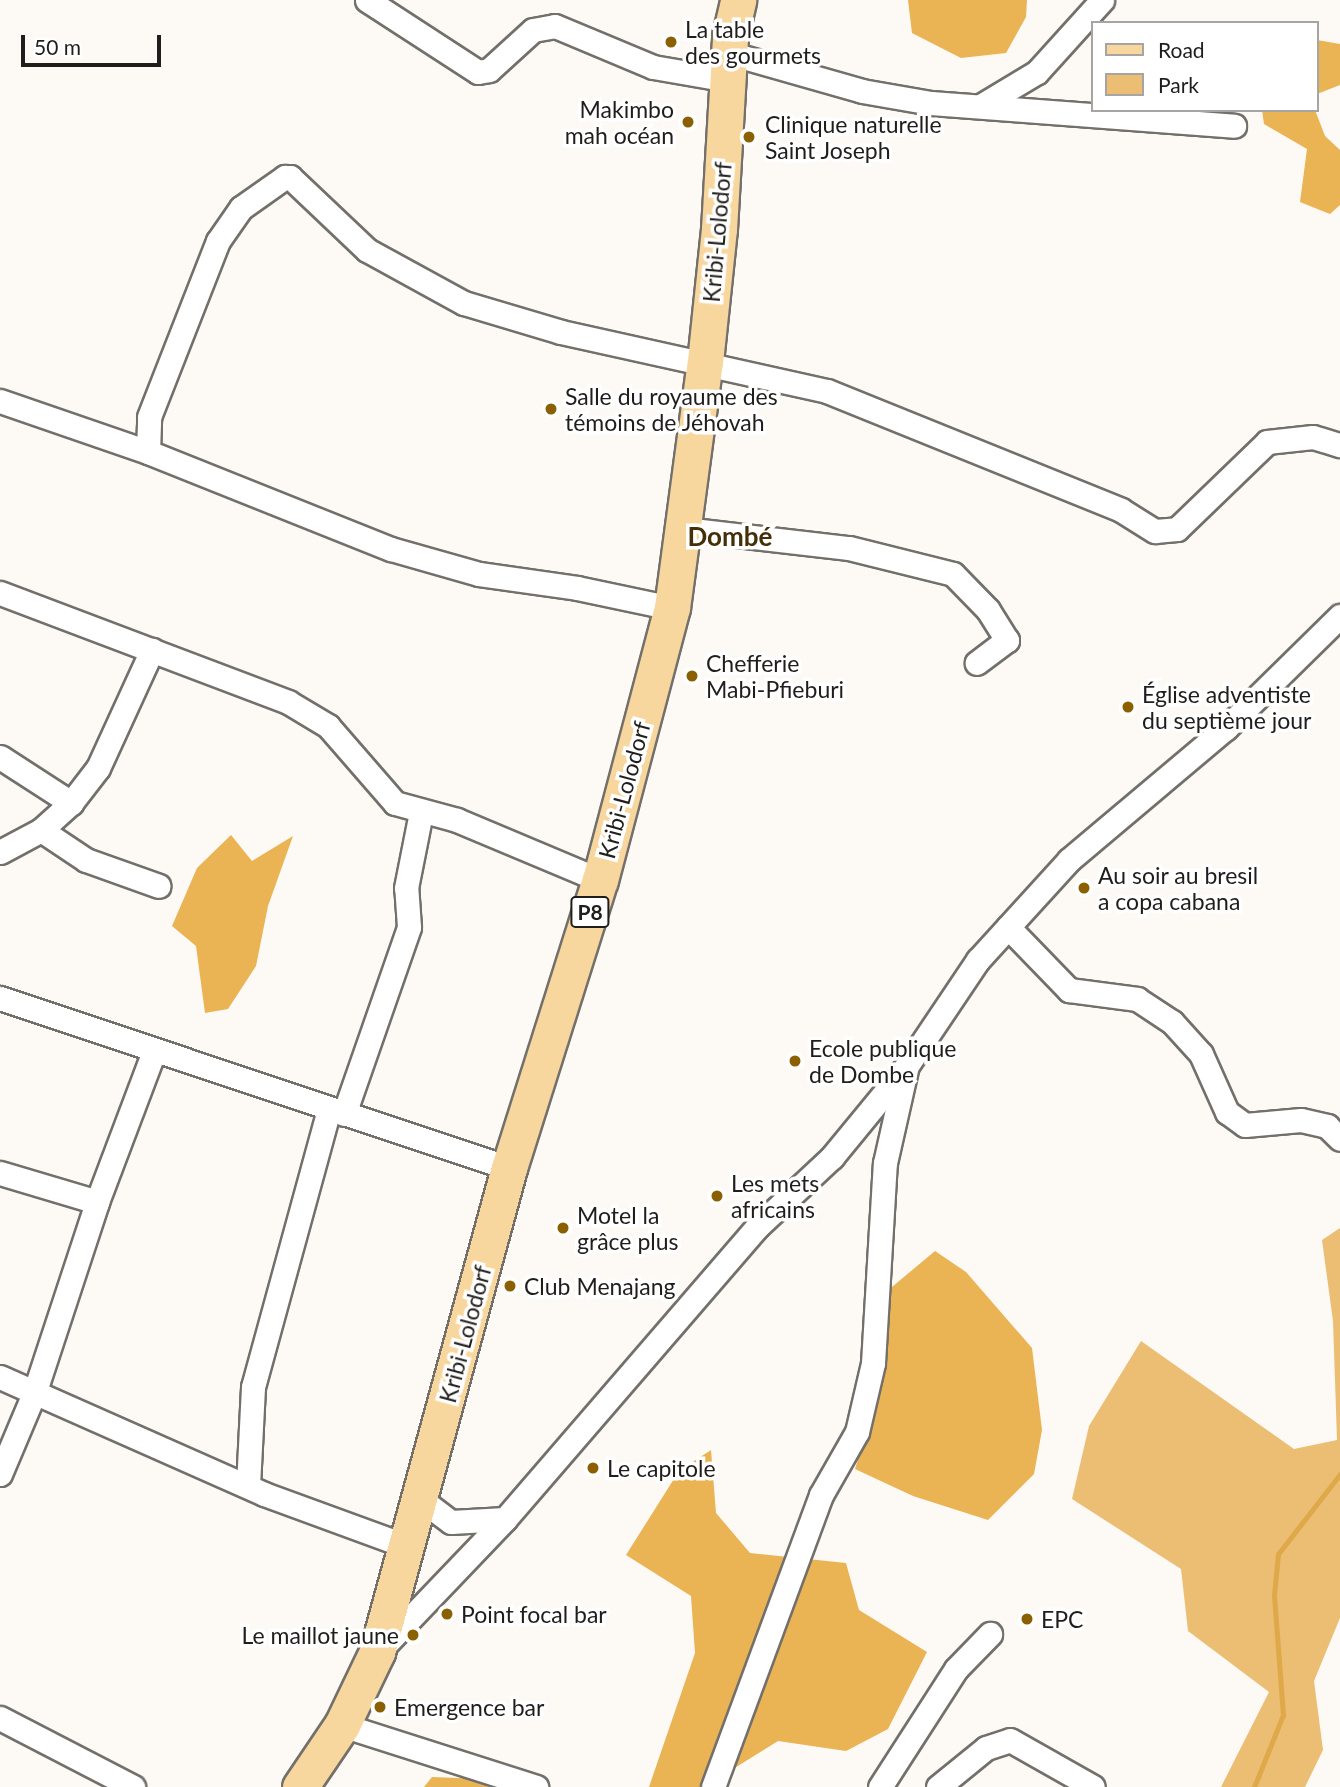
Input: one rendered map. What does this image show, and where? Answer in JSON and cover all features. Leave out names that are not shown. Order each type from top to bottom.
[{"type":"main road","name":"Kribi-Lolodorf","points":[[300,1787],[342,1725],[377,1652],[509,1168],[600,880],[672,608],[705,362],[737,0]]},
{"type":"street","points":[[367,0],[478,72],[489,70],[533,30],[555,26],[653,67],[729,67],[862,91],[979,107],[1234,126]]},
{"type":"street","points":[[979,107],[1037,72],[1102,0]]},
{"type":"street","points":[[148,452],[149,417],[218,241],[241,208],[285,177],[290,177],[367,250],[464,303],[561,332],[827,391],[1121,510],[1166,534],[1207,503],[1267,442],[1313,437],[1340,445]]},
{"type":"street","points":[[0,401],[148,452],[391,549],[479,574],[577,587],[672,608]]},
{"type":"street","points":[[684,529],[849,548],[953,574],[988,610],[1007,640],[977,663]]},
{"type":"street","points":[[0,593],[152,650],[321,720],[388,797],[421,812],[457,820],[600,880]]},
{"type":"street","points":[[377,1652],[505,1519],[665,1330],[757,1227],[832,1157],[906,1067],[978,960],[1069,860],[1226,728],[1340,617]]},
{"type":"street","points":[[0,852],[41,830],[71,803],[98,768],[152,650]]},
{"type":"street","points":[[0,757],[71,803]]},
{"type":"street","points":[[248,1486],[253,1387],[337,1112],[409,927],[406,888],[421,812]]},
{"type":"street","points":[[41,830],[86,860],[159,886]]},
{"type":"street","points":[[1008,927],[1069,990],[1137,999],[1172,1022],[1201,1054],[1227,1112],[1245,1125],[1301,1120],[1327,1126],[1340,1139]]},
{"type":"street","points":[[0,998],[509,1168]]},
{"type":"street","points":[[0,1474],[35,1391],[97,1202],[154,1051]]},
{"type":"street","points":[[713,1787],[821,1495],[857,1432],[873,1363],[886,1163],[906,1067]]},
{"type":"street","points":[[0,1173],[97,1202]]},
{"type":"street","points":[[0,1377],[248,1486],[406,1546]]},
{"type":"street","points":[[419,1498],[451,1522],[505,1519]]},
{"type":"street","points":[[880,1787],[956,1669],[990,1634]]},
{"type":"street","points":[[0,1718],[133,1787]]},
{"type":"street","points":[[342,1725],[536,1787]]},
{"type":"street","points":[[938,1787],[986,1748],[1010,1740],[1093,1787]]},
{"type":"green space","points":[[1340,1228],[1340,1618],[1314,1681],[1323,1750],[1305,1787],[1221,1787],[1269,1692],[1188,1631],[1181,1569],[1072,1499],[1089,1426],[1141,1341],[1294,1449],[1337,1440],[1333,1321],[1322,1240]]},
{"type":"shaded area","points":[[908,0],[1027,0],[1026,17],[1006,53],[961,58],[912,33]]},
{"type":"shaded area","points":[[1319,40],[1340,44],[1340,85],[1319,93]]},
{"type":"shaded area","points":[[1262,112],[1316,112],[1325,136],[1340,150],[1340,205],[1330,214],[1300,202],[1307,149],[1264,124]]},
{"type":"shaded area","points":[[231,835],[252,861],[293,836],[268,906],[256,966],[228,1009],[205,1013],[196,946],[172,926],[197,868]]},
{"type":"shaded area","points":[[935,1251],[966,1272],[1032,1348],[1042,1430],[1034,1474],[988,1520],[913,1496],[855,1469],[882,1384],[886,1292]]},
{"type":"shaded area","points":[[711,1450],[716,1513],[750,1553],[846,1563],[859,1610],[927,1652],[888,1729],[846,1751],[778,1741],[704,1787],[649,1787],[695,1653],[691,1596],[626,1555],[679,1471]]},
{"type":"shaded area","points":[[432,1777],[483,1779],[502,1787],[424,1787]]},
{"type":"waterway","points":[[1254,1787],[1283,1715],[1274,1595],[1278,1554],[1340,1474]]},
{"type":"place","name":"La table des gourmets","points":[[671,42]]},
{"type":"place","name":"Makimbo mah océan","points":[[688,122]]},
{"type":"place","name":"Clinique naturelle Saint Joseph","points":[[749,137]]},
{"type":"place","name":"Salle du royaume des témoins de Jéhovah","points":[[551,409]]},
{"type":"place","name":"Chefferie Mabi-Pfieburi","points":[[692,676]]},
{"type":"place","name":"Église adventiste du septième jour","points":[[1128,707]]},
{"type":"place","name":"Au soir au bresil a copa cabana","points":[[1084,888]]},
{"type":"place","name":"Ecole publique de Dombe","points":[[795,1061]]},
{"type":"place","name":"Les mets africains","points":[[717,1196]]},
{"type":"place","name":"Motel la grâce plus","points":[[563,1228]]},
{"type":"place","name":"Club Menajang","points":[[510,1286]]},
{"type":"place","name":"Le capitole","points":[[593,1468]]},
{"type":"place","name":"Point focal bar","points":[[447,1614]]},
{"type":"place","name":"EPC","points":[[1027,1619]]},
{"type":"place","name":"Le maillot jaune","points":[[413,1635]]},
{"type":"place","name":"Emergence bar","points":[[380,1707]]},
{"type":"district","name":"Dombé","points":[[730,537]]}]
